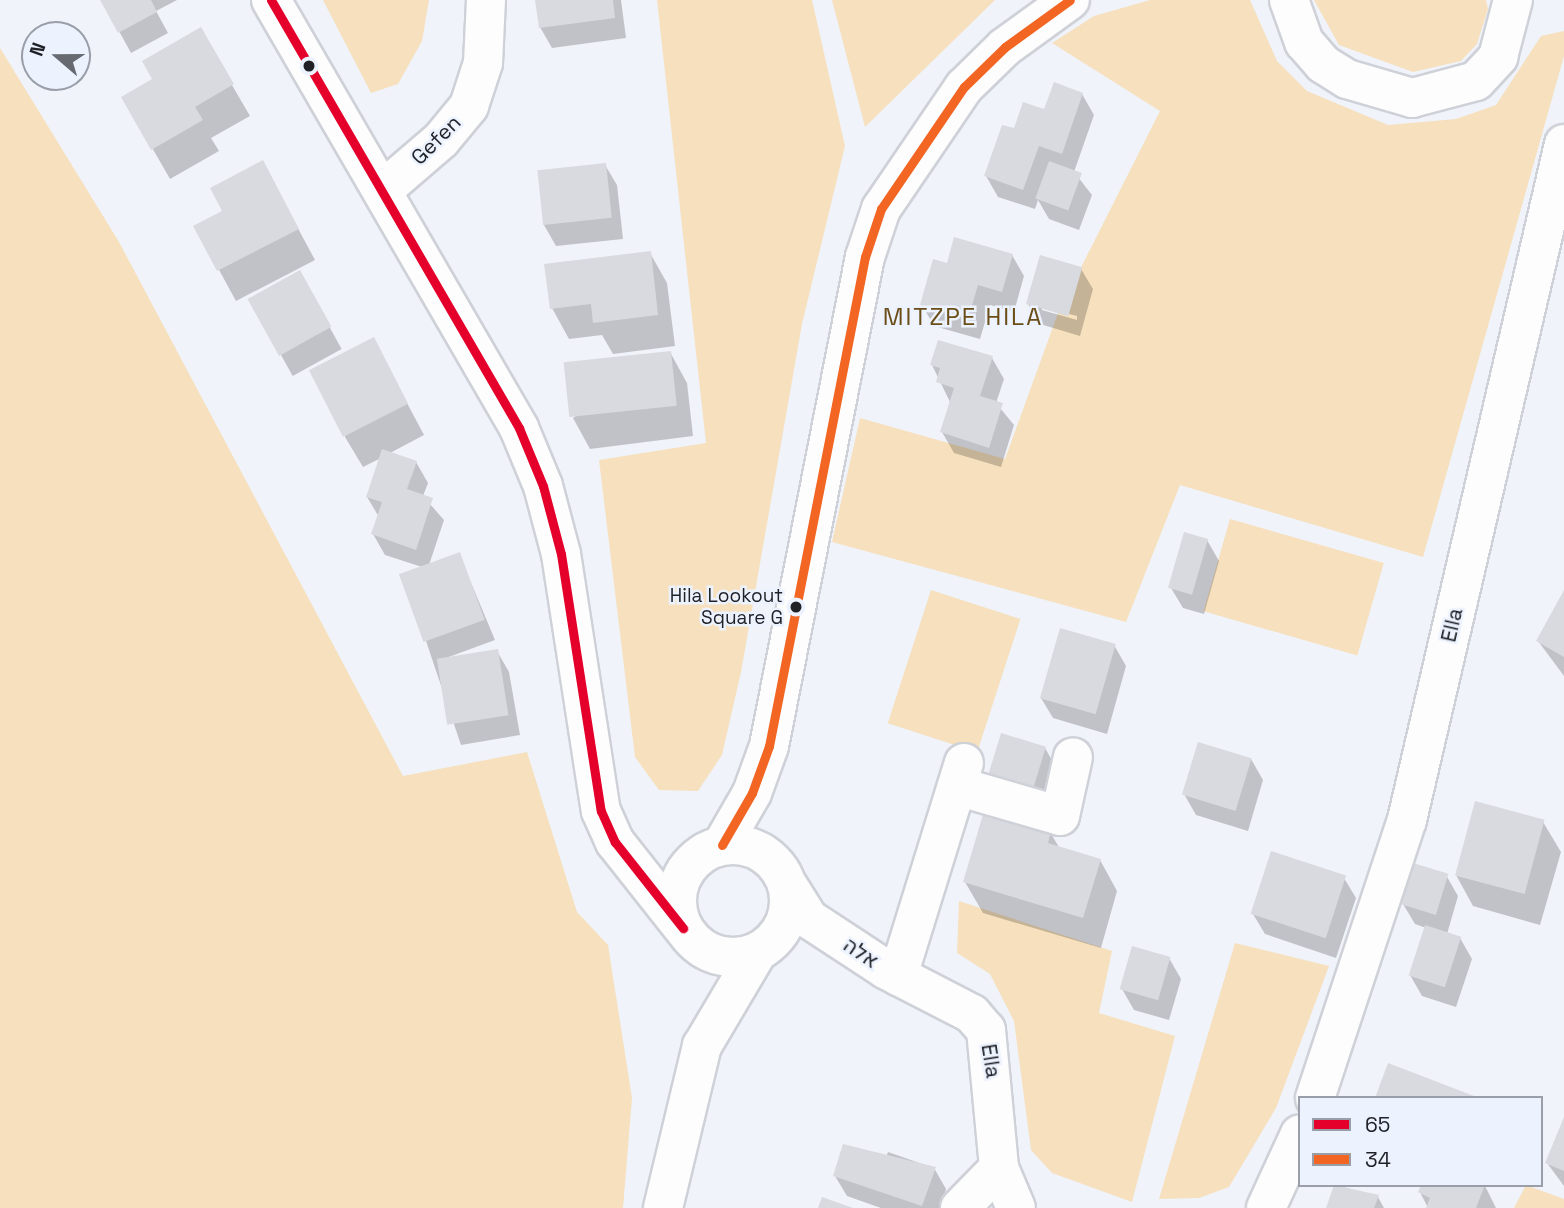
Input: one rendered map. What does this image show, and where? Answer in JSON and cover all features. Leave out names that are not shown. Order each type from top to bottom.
[{"type":"street","points":[[271,0],[384,189],[519,428],[543,486],[561,554],[601,811],[615,842],[689,936],[737,958],[765,948]]},
{"type":"street","name":"Gefen","points":[[384,189],[441,140],[469,106],[483,63],[486,0]]},
{"type":"street","points":[[663,1208],[692,1084],[701,1017],[689,936],[678,887],[711,850],[752,793],[769,746],[866,257],[881,209],[964,87],[1005,47],[1070,0]]},
{"type":"street","points":[[1289,0],[1304,42],[1323,64],[1348,79],[1412,98],[1476,81],[1498,57],[1513,0]]},
{"type":"street","name":"Ella","points":[[1316,1096],[1407,820],[1562,157]]},
{"type":"street","points":[[692,1084],[720,1006],[765,948],[790,907],[767,799],[769,746]]},
{"type":"street","points":[[891,973],[960,775],[1060,816],[1073,757]]},
{"type":"street","points":[[601,811],[634,845],[760,850],[785,878]]},
{"type":"street","name":"אלה","points":[[785,878],[809,919],[891,973]]},
{"type":"street","name":"אלה","points":[[765,948],[891,973]]},
{"type":"street","name":"Ella","points":[[891,973],[972,1014],[986,1030],[999,1168],[1016,1208]]},
{"type":"street","points":[[1266,1208],[1298,1138]]},
{"type":"street","points":[[960,1208],[999,1168]]},
{"type":"shaded area","points":[[323,0],[429,0],[422,41],[398,84],[371,93]]},
{"type":"shaded area","points":[[657,0],[812,0],[845,146],[802,324],[741,672],[722,755],[698,791],[659,790],[635,757],[599,460],[706,443]]},
{"type":"shaded area","points":[[832,0],[995,0],[865,127]]},
{"type":"shaded area","points":[[1150,0],[1250,0],[1277,61],[1307,91],[1388,125],[1456,119],[1496,105],[1541,36],[1564,31],[1564,56],[1423,557],[1180,485],[1126,622],[832,542],[860,418],[1005,459],[1058,313],[1160,111],[1052,43],[1094,16]]},
{"type":"shaded area","points":[[1314,0],[1486,0],[1488,9],[1477,44],[1461,61],[1413,72],[1339,45]]},
{"type":"shaded area","points":[[0,48],[21,82],[21,91],[26,91],[119,242],[403,776],[527,752],[577,912],[608,945],[632,1098],[623,1208],[0,1208]]},
{"type":"shaded area","points":[[1230,519],[1384,563],[1357,655],[1204,611]]},
{"type":"shaded area","points":[[931,590],[1020,619],[977,752],[888,723]]},
{"type":"shaded area","points":[[959,901],[1112,951],[1099,1013],[1175,1036],[1132,1202],[1052,1173],[1031,1150],[1014,1021],[990,974],[957,953]]},
{"type":"shaded area","points":[[1235,943],[1329,966],[1276,1108],[1229,1187],[1199,1198],[1159,1199]]},
{"type":"shaded area","points":[[1525,1187],[1564,1199],[1564,1208],[1514,1208]]},
{"type":"building","points":[[100,0],[151,0],[157,12],[118,33]]},
{"type":"building","points":[[535,0],[613,0],[615,18],[539,28]]},
{"type":"building","points":[[201,27],[234,84],[195,107],[203,120],[151,150],[121,97],[152,79],[142,61]]},
{"type":"building","points":[[1054,82],[1083,93],[1062,154],[1039,146],[1023,190],[984,176],[1002,125],[1014,128],[1023,102],[1044,109]]},
{"type":"building","points":[[263,160],[299,229],[217,271],[193,226],[222,211],[210,188]]},
{"type":"building","points":[[1049,161],[1082,173],[1068,211],[1035,199]]},
{"type":"building","points":[[606,163],[612,218],[543,225],[537,170]]},
{"type":"building","points":[[954,237],[1013,254],[1002,292],[978,285],[968,319],[920,305],[933,259],[947,263]]},
{"type":"building","points":[[651,251],[658,315],[593,323],[591,304],[550,309],[544,264]]},
{"type":"building","points":[[1040,255],[1082,267],[1068,316],[1026,304]]},
{"type":"building","points":[[300,270],[332,327],[279,356],[248,299]]},
{"type":"building","points":[[374,337],[408,404],[343,437],[309,370]]},
{"type":"building","points":[[938,340],[993,356],[980,396],[1003,403],[989,448],[940,432],[954,388],[936,382],[940,368],[930,365]]},
{"type":"building","points":[[671,351],[677,406],[569,417],[564,362]]},
{"type":"building","points":[[382,449],[417,461],[407,489],[433,498],[416,550],[371,534],[382,502],[366,497]]},
{"type":"building","points":[[1184,532],[1208,539],[1192,595],[1168,588]]},
{"type":"building","points":[[460,552],[485,620],[424,642],[399,574]]},
{"type":"building","points":[[1564,590],[1564,657],[1536,641]]},
{"type":"building","points":[[1060,628],[1116,644],[1096,714],[1040,698]]},
{"type":"building","points":[[498,649],[508,715],[447,725],[437,659]]},
{"type":"building","points":[[1001,733],[1046,747],[1033,789],[988,775]]},
{"type":"building","points":[[1198,742],[1252,758],[1235,811],[1182,795]]},
{"type":"building","points":[[1475,801],[1545,820],[1525,894],[1455,875]]},
{"type":"building","points":[[984,811],[1051,831],[1048,843],[1101,859],[1083,918],[963,882]]},
{"type":"building","points":[[1271,851],[1346,875],[1326,938],[1251,914]]},
{"type":"building","points":[[1413,863],[1448,874],[1436,915],[1400,904]]},
{"type":"building","points":[[1425,925],[1461,937],[1445,987],[1409,975]]},
{"type":"building","points":[[1132,946],[1170,957],[1158,1000],[1120,989]]},
{"type":"building","points":[[1388,1063],[1474,1096],[1376,1096]]},
{"type":"building","points":[[1564,1117],[1564,1171],[1545,1163]]},
{"type":"building","points":[[843,1144],[936,1167],[922,1206],[833,1176]]},
{"type":"building","points":[[1333,1187],[1379,1195],[1374,1208],[1326,1208]]},
{"type":"building","points":[[1420,1187],[1484,1187],[1476,1208],[1426,1208],[1430,1198],[1418,1192]]},
{"type":"building","points":[[822,1197],[853,1208],[818,1208]]},
{"type":"transit line","name":"65","points":[[271,0],[519,428],[543,486],[561,554],[601,811],[615,842],[683,928]]},
{"type":"transit line","name":"34","points":[[722,845],[752,793],[769,746],[865,257],[881,209],[964,87],[1005,47],[1070,0]]},
{"type":"place","name":"Hila Lookout Square G","points":[[796,607]]},
{"type":"district","name":"MITZPE HILA","points":[[963,317]]}]
